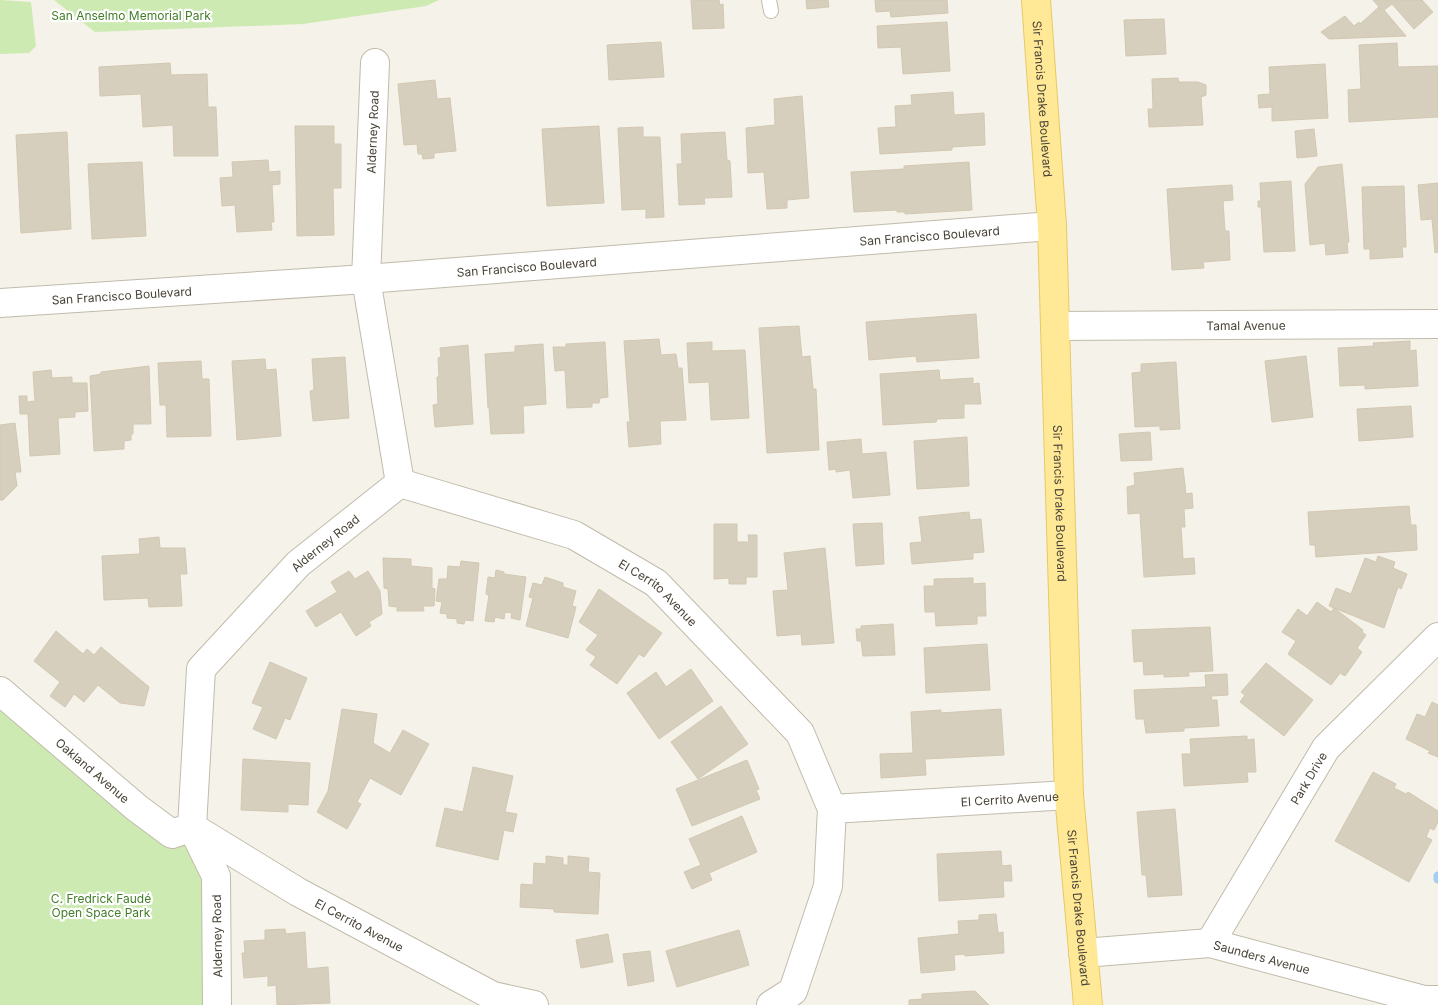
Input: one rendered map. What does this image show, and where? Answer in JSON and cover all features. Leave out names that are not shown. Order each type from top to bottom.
[{"type":"main road","name":"Sir Francis Drake Boulevard","points":[[1036,0],[1052,226],[1069,796],[1088,1005]]},
{"type":"street","name":"Alderney Road","points":[[218,1005],[216,876],[192,827],[201,669],[298,564],[400,483],[366,279],[375,63]]},
{"type":"street","name":"San Francisco Boulevard","points":[[0,303],[366,279],[1052,226]]},
{"type":"street","name":"Tamal Avenue","points":[[1055,326],[1438,326]]},
{"type":"street","name":"El Cerrito Avenue","points":[[400,483],[574,534],[656,583],[800,733],[832,809],[828,886],[793,991],[771,1005]]},
{"type":"street","name":"Park Drive","points":[[1210,943],[1326,748],[1438,637]]},
{"type":"street","name":"Oakland Avenue","points":[[0,691],[137,808],[172,834],[192,827]]},
{"type":"street","name":"El Cerrito Avenue","points":[[832,809],[1069,796]]},
{"type":"street","name":"El Cerrito Avenue","points":[[192,827],[298,892],[493,1000],[534,1005]]},
{"type":"street","name":"Saunders Avenue","points":[[1083,953],[1210,943],[1429,1002]]},
{"type":"green space","points":[[0,0],[31,2],[36,46],[29,53],[0,54]]},
{"type":"green space","name":"San Anselmo Memorial Park","points":[[54,0],[439,0],[426,6],[303,24],[95,32]]},
{"type":"green space","name":"C. Fredrick Faudé Open Space Park","points":[[0,691],[172,834],[192,827],[216,876],[217,1005],[0,1005]]},
{"type":"building","points":[[691,0],[719,0],[720,5],[723,4],[724,28],[693,29]]},
{"type":"building","points":[[806,0],[828,0],[829,7],[807,9]]},
{"type":"building","points":[[875,0],[947,0],[948,13],[891,17],[890,11],[876,12]]},
{"type":"building","points":[[1373,0],[1422,0],[1433,12],[1414,29],[1392,4],[1384,10],[1406,36],[1329,39],[1321,32],[1345,16],[1354,26],[1359,22],[1360,24],[1379,7]]},
{"type":"building","points":[[1164,19],[1166,54],[1126,56],[1124,20]]},
{"type":"building","points":[[947,22],[950,71],[903,74],[901,47],[878,48],[877,26]]},
{"type":"building","points":[[661,42],[664,77],[609,80],[607,45]]},
{"type":"building","points":[[1397,43],[1398,67],[1438,66],[1438,117],[1349,122],[1348,90],[1361,89],[1359,45]]},
{"type":"building","points":[[170,63],[171,75],[207,74],[208,107],[216,107],[218,156],[174,156],[173,125],[143,127],[141,94],[100,96],[99,67]]},
{"type":"building","points":[[1325,64],[1328,118],[1272,121],[1272,107],[1259,108],[1258,95],[1270,94],[1269,67]]},
{"type":"building","points":[[1178,78],[1179,82],[1198,82],[1206,85],[1206,95],[1201,97],[1203,125],[1149,127],[1148,109],[1153,109],[1152,79]]},
{"type":"building","points":[[435,80],[437,99],[450,98],[456,151],[434,153],[434,158],[423,159],[422,154],[418,154],[417,144],[404,145],[398,84]]},
{"type":"building","points":[[953,92],[954,115],[984,113],[985,145],[952,147],[952,150],[880,154],[878,128],[896,127],[895,106],[912,105],[911,95]]},
{"type":"building","points":[[802,96],[809,198],[787,200],[787,208],[767,209],[764,172],[748,173],[746,128],[775,125],[774,99]]},
{"type":"building","points":[[295,126],[334,126],[334,144],[341,144],[341,188],[333,188],[334,235],[297,236]]},
{"type":"building","points":[[599,126],[604,203],[547,206],[542,129]]},
{"type":"building","points":[[643,127],[643,137],[660,137],[664,217],[646,218],[646,209],[622,210],[618,128]]},
{"type":"building","points":[[1314,129],[1317,156],[1297,158],[1295,131]]},
{"type":"building","points":[[67,132],[71,229],[21,233],[16,135]]},
{"type":"building","points":[[725,132],[727,160],[730,161],[732,197],[704,198],[705,204],[679,205],[677,164],[682,164],[681,134]]},
{"type":"building","points":[[268,160],[269,172],[280,171],[280,184],[272,185],[274,222],[271,222],[272,230],[237,232],[235,205],[222,206],[220,178],[233,177],[232,162]]},
{"type":"building","points":[[142,162],[146,236],[92,239],[88,164]]},
{"type":"building","points":[[969,162],[972,210],[905,214],[905,212],[897,212],[897,210],[854,212],[851,172],[904,169],[904,166]]},
{"type":"building","points":[[1342,164],[1349,242],[1347,242],[1348,253],[1326,255],[1325,243],[1310,245],[1305,184],[1318,167]]},
{"type":"building","points":[[1291,181],[1295,251],[1264,252],[1261,207],[1258,207],[1258,201],[1261,201],[1260,183]]},
{"type":"building","points":[[1438,183],[1438,252],[1435,253],[1432,219],[1421,220],[1418,185]]},
{"type":"building","points":[[1232,185],[1233,200],[1223,201],[1225,231],[1229,231],[1230,260],[1203,262],[1204,268],[1172,270],[1167,189]]},
{"type":"building","points":[[1404,186],[1406,247],[1402,247],[1403,257],[1370,259],[1370,249],[1364,249],[1362,187]]},
{"type":"building","points":[[976,314],[979,358],[917,362],[916,356],[869,360],[866,322]]},
{"type":"building","points":[[799,326],[802,357],[810,356],[813,389],[816,389],[819,450],[767,453],[759,328]]},
{"type":"building","points":[[659,339],[661,355],[676,354],[678,368],[682,368],[686,420],[660,421],[661,444],[629,447],[627,422],[630,422],[624,341]]},
{"type":"building","points":[[1410,341],[1410,351],[1416,350],[1418,386],[1365,389],[1365,385],[1340,386],[1338,348],[1374,346],[1373,343]]},
{"type":"building","points":[[605,342],[608,397],[600,398],[599,403],[592,403],[592,407],[567,408],[565,370],[555,371],[553,347],[566,347],[566,344]]},
{"type":"building","points":[[712,342],[712,351],[745,350],[749,418],[711,420],[709,382],[689,383],[687,343]]},
{"type":"building","points":[[543,344],[546,404],[523,406],[524,433],[491,434],[485,354],[515,352],[515,346]]},
{"type":"building","points":[[468,345],[473,424],[435,427],[433,405],[438,404],[437,377],[439,377],[438,358],[441,357],[440,348]]},
{"type":"building","points":[[1306,356],[1313,417],[1272,422],[1265,361]]},
{"type":"building","points":[[345,357],[349,418],[313,421],[310,391],[314,390],[312,359]]},
{"type":"building","points":[[265,359],[266,370],[276,369],[281,436],[237,440],[232,361]]},
{"type":"building","points":[[201,361],[202,379],[209,379],[211,436],[167,437],[166,405],[160,405],[158,363]]},
{"type":"building","points":[[1176,362],[1180,429],[1160,430],[1160,426],[1135,427],[1132,373],[1141,372],[1141,364]]},
{"type":"building","points":[[149,366],[151,424],[133,424],[131,440],[124,441],[124,449],[94,451],[90,376],[101,374],[101,372]]},
{"type":"building","points":[[51,370],[52,378],[72,377],[72,383],[87,383],[88,411],[75,412],[75,417],[58,418],[60,454],[30,456],[28,414],[20,414],[19,396],[27,396],[27,402],[35,401],[33,372]]},
{"type":"building","points":[[939,370],[940,380],[973,378],[973,384],[979,383],[981,404],[964,404],[964,418],[937,419],[936,422],[883,425],[880,374]]},
{"type":"building","points":[[1411,406],[1413,437],[1359,441],[1357,409]]},
{"type":"building","points":[[15,423],[21,472],[15,472],[17,486],[3,500],[0,500],[0,425]]},
{"type":"building","points":[[1150,432],[1152,460],[1121,461],[1119,434]]},
{"type":"building","points":[[967,437],[969,486],[917,489],[914,441]]},
{"type":"building","points":[[861,439],[862,454],[886,452],[890,495],[853,498],[850,470],[836,472],[836,469],[829,470],[827,442]]},
{"type":"building","points":[[1183,468],[1186,494],[1192,493],[1193,508],[1184,509],[1185,527],[1181,527],[1183,559],[1194,558],[1195,574],[1144,577],[1140,513],[1128,514],[1127,487],[1135,485],[1134,473]]},
{"type":"building","points":[[1409,506],[1411,525],[1416,525],[1417,550],[1316,557],[1315,545],[1310,545],[1308,512]]},
{"type":"building","points":[[969,512],[970,520],[981,519],[984,552],[973,553],[973,559],[912,564],[910,543],[922,542],[919,517]]},
{"type":"building","points":[[882,523],[884,564],[856,566],[853,524]]},
{"type":"building","points":[[714,524],[737,524],[737,542],[749,542],[748,535],[757,535],[757,577],[746,577],[746,584],[729,584],[729,578],[714,579]]},
{"type":"building","points":[[159,537],[160,548],[185,548],[187,574],[180,574],[182,606],[149,607],[148,598],[104,600],[102,556],[140,554],[139,539]]},
{"type":"building","points":[[825,548],[834,643],[802,645],[801,634],[777,636],[773,591],[788,590],[784,553]]},
{"type":"building","points":[[1378,556],[1395,562],[1393,568],[1407,574],[1401,589],[1398,587],[1384,628],[1329,606],[1336,588],[1351,594],[1365,558],[1376,562]]},
{"type":"building","points":[[383,558],[411,559],[411,566],[432,568],[432,588],[435,589],[434,606],[423,606],[424,611],[397,611],[397,607],[389,606],[388,589],[384,588]]},
{"type":"building","points":[[461,561],[479,563],[473,621],[465,620],[464,624],[457,623],[457,619],[447,618],[447,614],[440,613],[442,602],[436,601],[439,579],[447,579],[448,566],[460,567]]},
{"type":"building","points":[[496,570],[504,572],[504,574],[526,577],[520,620],[511,618],[512,613],[505,612],[504,619],[495,617],[494,622],[485,621],[489,595],[486,594],[488,577],[495,578]]},
{"type":"building","points":[[349,571],[355,579],[368,571],[380,591],[382,614],[369,622],[371,626],[356,636],[341,612],[316,627],[306,611],[337,592],[331,582]]},
{"type":"building","points":[[545,577],[563,583],[563,587],[576,591],[572,606],[576,607],[568,638],[526,626],[533,598],[529,597],[533,583],[542,585]]},
{"type":"building","points":[[973,578],[973,584],[985,583],[986,616],[977,616],[977,624],[936,626],[935,612],[925,612],[924,586],[934,586],[934,579]]},
{"type":"building","points":[[599,589],[662,633],[644,657],[639,654],[617,684],[590,665],[596,657],[586,650],[598,635],[579,622]]},
{"type":"building","points":[[1317,602],[1331,612],[1334,608],[1363,630],[1362,632],[1366,635],[1357,648],[1362,652],[1345,676],[1340,673],[1331,685],[1288,654],[1296,641],[1282,632],[1298,609],[1307,616]]},
{"type":"building","points":[[893,624],[895,655],[863,656],[861,641],[857,641],[856,629],[861,629],[861,626]]},
{"type":"building","points":[[1210,627],[1213,671],[1188,672],[1189,676],[1164,677],[1164,674],[1144,675],[1143,661],[1134,662],[1132,630]]},
{"type":"building","points":[[56,631],[83,654],[87,649],[94,655],[101,647],[149,687],[144,706],[120,703],[98,685],[84,702],[74,694],[65,707],[50,696],[60,682],[34,661]]},
{"type":"building","points":[[987,644],[990,690],[926,693],[924,648]]},
{"type":"building","points":[[270,662],[307,678],[290,720],[285,718],[276,739],[253,729],[263,707],[252,703]]},
{"type":"building","points":[[1266,663],[1313,700],[1284,736],[1240,702],[1245,695],[1241,692]]},
{"type":"building","points":[[691,669],[713,701],[659,739],[627,693],[656,672],[666,687]]},
{"type":"building","points":[[1227,674],[1228,695],[1211,696],[1212,700],[1217,700],[1219,726],[1184,728],[1184,731],[1146,733],[1144,719],[1136,719],[1134,690],[1206,687],[1205,675]]},
{"type":"building","points":[[1432,702],[1438,705],[1438,757],[1406,739],[1417,714],[1425,717]]},
{"type":"building","points":[[721,706],[748,744],[698,779],[671,742]]},
{"type":"building","points":[[342,709],[377,714],[373,743],[390,753],[403,730],[429,744],[401,795],[370,778],[357,802],[361,804],[347,829],[317,812],[328,791]]},
{"type":"building","points":[[1001,709],[1004,755],[925,759],[926,775],[881,778],[880,754],[913,753],[911,712],[941,710],[941,713]]},
{"type":"building","points":[[1247,736],[1247,740],[1254,739],[1256,772],[1247,772],[1248,782],[1184,786],[1182,754],[1191,754],[1190,739]]},
{"type":"building","points":[[243,759],[310,763],[308,805],[288,804],[288,812],[241,810]]},
{"type":"building","points":[[747,760],[759,789],[756,790],[760,799],[692,826],[676,789]]},
{"type":"building","points":[[473,767],[513,776],[505,812],[517,814],[513,832],[504,830],[498,860],[436,846],[445,808],[463,812]]},
{"type":"building","points":[[1373,772],[1396,784],[1394,788],[1406,794],[1408,792],[1438,811],[1438,822],[1434,830],[1430,828],[1426,837],[1432,840],[1409,882],[1335,841]]},
{"type":"building","points":[[1175,809],[1182,895],[1148,897],[1146,875],[1142,875],[1137,812]]},
{"type":"building","points":[[742,816],[757,852],[709,873],[712,880],[692,889],[684,872],[701,865],[689,839]]},
{"type":"building","points":[[1001,851],[1002,866],[1011,865],[1012,881],[1003,881],[1004,897],[939,901],[937,854]]},
{"type":"building","points":[[546,856],[563,858],[563,865],[568,865],[568,856],[589,858],[588,872],[600,873],[598,914],[554,912],[554,909],[520,907],[521,884],[533,885],[534,863],[546,864]]},
{"type":"building","points":[[996,914],[998,933],[1003,932],[1004,953],[954,955],[955,970],[921,973],[918,938],[959,934],[958,921],[979,920],[979,915]]},
{"type":"building","points":[[285,929],[286,934],[305,932],[307,969],[328,967],[330,1003],[277,1005],[276,985],[268,986],[268,976],[244,978],[242,953],[245,953],[244,941],[265,940],[265,930]]},
{"type":"building","points":[[739,930],[749,965],[677,987],[666,951]]},
{"type":"building","points":[[608,934],[613,962],[581,968],[576,940]]},
{"type":"building","points":[[650,951],[654,981],[628,986],[623,954]]},
{"type":"building","points":[[975,991],[989,1005],[909,1005],[909,1000],[922,999],[922,994]]}]
